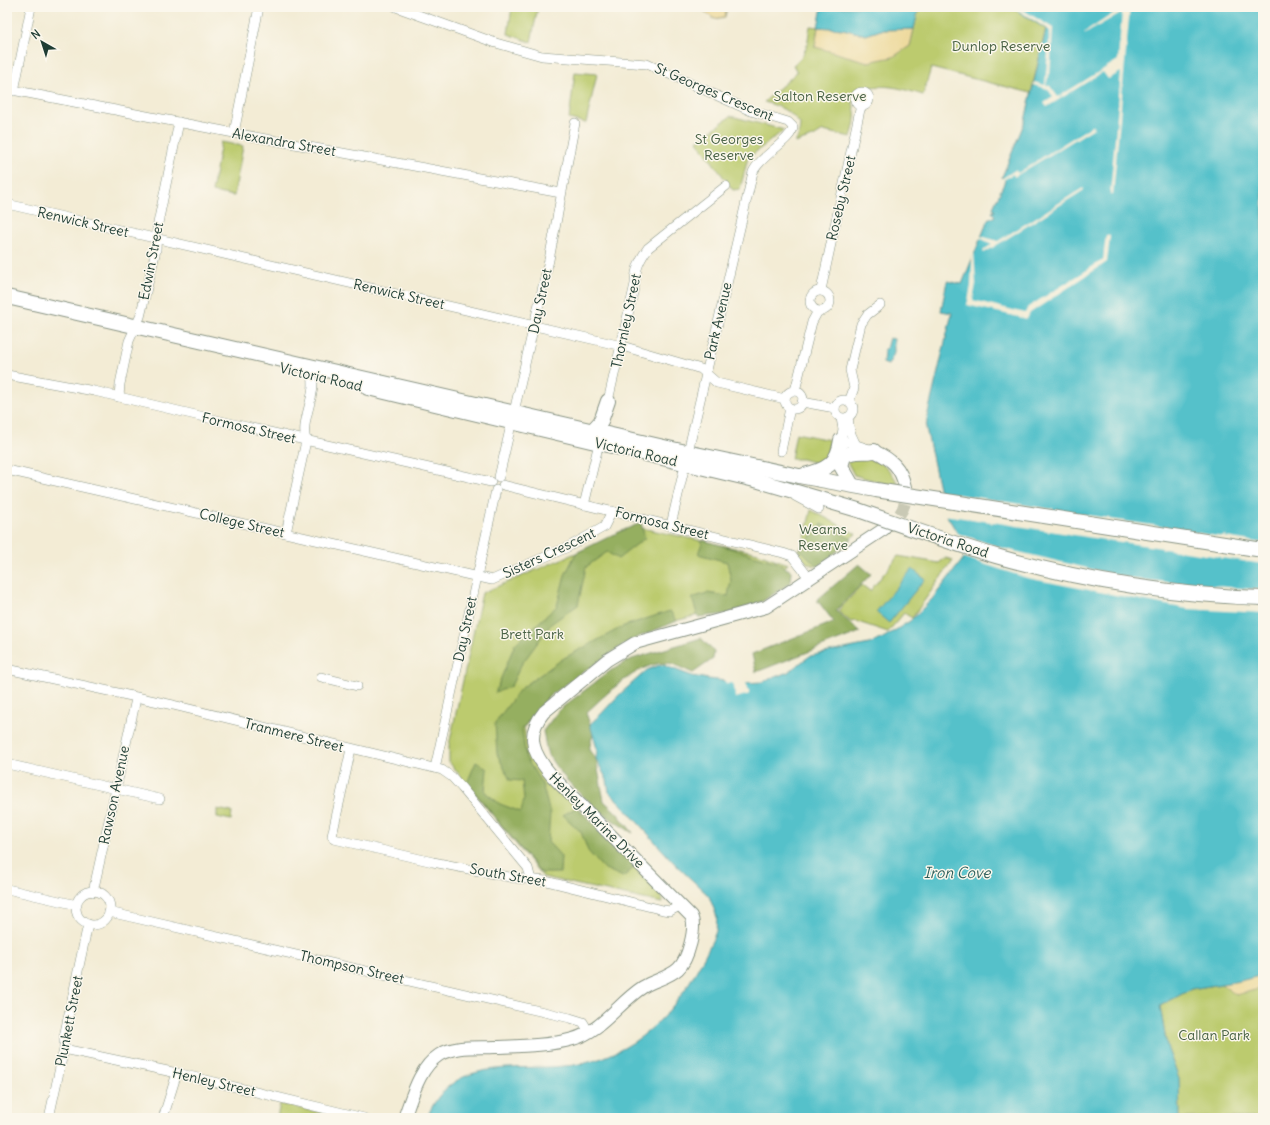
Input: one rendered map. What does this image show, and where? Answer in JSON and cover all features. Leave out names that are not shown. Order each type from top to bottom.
[{"type":"highway","name":"Victoria Road","points":[[7,297],[312,375],[513,417],[592,431],[858,510],[989,554],[1058,572],[1151,589],[1220,597],[1263,598]]},
{"type":"highway","name":"Victoria Road","points":[[7,306],[133,329],[513,417],[599,443],[876,490],[1263,550]]},
{"type":"highway","points":[[592,431],[601,421],[608,401]]},
{"type":"highway","points":[[799,476],[820,472],[826,468],[837,455],[841,440]]},
{"type":"highway","points":[[852,485],[841,466],[844,456],[854,452],[865,453],[874,451]]},
{"type":"main road","points":[[874,451],[896,464],[902,475],[905,486]]},
{"type":"main road","name":"Henley Marine Drive","points":[[404,1118],[424,1072],[433,1060],[445,1052],[460,1048],[524,1046],[573,1039],[599,1026],[623,1001],[648,984],[669,975],[681,965],[687,953],[694,925],[691,916],[542,764],[533,744],[533,729],[540,716],[557,700],[607,660],[635,643],[760,609],[810,579],[855,546],[884,529]]},
{"type":"street","points":[[10,90],[31,7]]},
{"type":"street","points":[[234,133],[259,7]]},
{"type":"street","name":"St Georges Crescent","points":[[396,7],[496,43],[542,56],[647,64],[751,111],[788,122],[793,128],[793,132]]},
{"type":"street","name":"Alexandra Street","points":[[10,90],[561,193]]},
{"type":"street","name":"Roseby Street","points":[[821,290],[862,105]]},
{"type":"street","name":"Edwin Street","points":[[119,397],[120,384],[133,329],[140,315],[156,250],[156,238],[179,122]]},
{"type":"street","name":"Day Street","points":[[436,768],[476,578],[534,325],[575,123]]},
{"type":"street","name":"Park Avenue","points":[[671,525],[753,172],[763,158],[793,132]]},
{"type":"street","name":"Thornley Street","points":[[608,401],[622,346],[635,284],[635,274],[640,260],[648,248],[726,186]]},
{"type":"street","name":"Renwick Street","points":[[7,204],[622,346],[700,369],[717,383],[785,399]]},
{"type":"street","points":[[821,290],[828,293],[831,303],[824,310],[818,311],[812,307],[810,297],[815,292],[821,290]]},
{"type":"street","points":[[874,451],[841,440],[845,417],[853,409],[849,402],[854,388],[850,370],[861,324],[867,315],[880,305]]},
{"type":"street","points":[[781,451],[790,408],[785,399],[788,394],[794,391],[812,322],[818,311]]},
{"type":"street","name":"Formosa Street","points":[[7,375],[94,391],[612,511],[783,553],[792,556],[810,579]]},
{"type":"street","points":[[286,533],[306,441],[304,432],[314,384],[312,375]]},
{"type":"street","points":[[794,391],[801,395],[802,402]]},
{"type":"street","points":[[835,408],[837,404],[842,401],[849,402]]},
{"type":"street","points":[[802,402],[835,408]]},
{"type":"street","points":[[790,408],[796,408],[802,402]]},
{"type":"street","points":[[835,408],[836,413],[845,417],[856,445]]},
{"type":"street","points":[[584,505],[599,443]]},
{"type":"street","name":"College Street","points":[[7,470],[286,533],[476,578]]},
{"type":"street","points":[[792,495],[819,509]]},
{"type":"street","name":"Sisters Crescent","points":[[476,578],[492,580],[568,547],[604,527],[612,511]]},
{"type":"street","name":"Tranmere Street","points":[[7,669],[136,699],[173,705],[351,749],[436,768],[446,772],[462,788],[528,868],[531,880]]},
{"type":"street","points":[[321,677],[357,686]]},
{"type":"street","name":"Rawson Avenue","points":[[93,892],[136,699]]},
{"type":"street","name":"South Street","points":[[351,749],[333,838],[433,862],[546,882],[663,910],[670,911],[681,906]]},
{"type":"street","points":[[7,764],[160,799]]},
{"type":"street","points":[[7,889],[77,905]]},
{"type":"street","points":[[98,892],[106,898],[110,907],[107,917],[99,924],[88,928],[77,915],[77,905],[82,895],[98,892]]},
{"type":"street","name":"Thompson Street","points":[[109,912],[570,1018],[583,1022],[589,1032]]},
{"type":"street","name":"Plunkett Street","points":[[49,1118],[64,1049],[64,1037],[88,928]]},
{"type":"street","name":"Henley Street","points":[[64,1049],[177,1073],[364,1118]]},
{"type":"street","points":[[163,1118],[177,1073]]},
{"type":"green space","points":[[512,7],[538,7],[531,42],[508,34]]},
{"type":"green space","name":"Dunlop Reserve","points":[[919,7],[1011,7],[1046,28],[1031,93],[931,68],[923,95],[883,86],[856,90],[853,97],[855,114],[851,137],[823,131],[815,136],[795,143],[799,135],[800,124],[784,110],[775,105],[764,102],[797,72],[793,65],[802,56],[806,48],[810,26],[818,27],[815,47],[910,46]]},
{"type":"green space","points":[[575,72],[597,74],[586,123],[569,119]]},
{"type":"green space","name":"St Georges Reserve","points":[[731,116],[784,130],[748,158],[740,189],[733,190],[697,141]]},
{"type":"green space","points":[[221,142],[243,146],[234,196],[212,192]]},
{"type":"green space","points":[[796,433],[830,440],[826,457],[816,463],[802,459],[791,459]]},
{"type":"green space","points":[[850,458],[867,459],[880,463],[890,471],[899,486],[854,475],[847,461]]},
{"type":"green space","name":"Wearns Reserve","points":[[811,510],[856,534],[815,566],[807,563],[797,551],[803,545]]},
{"type":"green space","points":[[641,523],[645,538],[618,559],[607,552],[586,567],[578,605],[552,623],[521,665],[511,686],[495,693],[515,644],[557,606],[565,575],[576,553]]},
{"type":"green space","name":"Wearns Reserve","points":[[821,524],[852,539],[818,567],[800,549]]},
{"type":"green space","name":"Brett Park","points":[[637,527],[758,553],[788,564],[761,585],[752,602],[646,628],[559,684],[524,727],[530,759],[662,895],[662,903],[543,877],[449,762],[449,745],[482,593]]},
{"type":"green space","points":[[703,540],[776,562],[791,571],[790,583],[763,601],[727,614],[698,617],[692,598],[707,593],[728,596],[731,580],[727,562],[698,554]]},
{"type":"green space","points":[[898,556],[939,563],[945,558],[953,560],[912,618],[904,613],[888,632],[855,621],[851,622],[838,611],[862,585],[870,591]]},
{"type":"green space","points":[[859,564],[871,574],[836,611],[860,632],[756,672],[752,654],[834,622],[817,600]]},
{"type":"green space","points":[[670,611],[677,621],[631,640],[586,670],[548,697],[522,729],[526,758],[542,784],[550,813],[548,842],[561,856],[560,873],[541,873],[467,783],[476,762],[487,769],[485,792],[500,804],[521,812],[524,799],[522,781],[510,780],[497,754],[495,723],[520,689],[564,658],[624,626]]},
{"type":"green space","points":[[701,638],[714,652],[713,659],[693,673],[669,663],[656,664],[645,668],[623,681],[586,713],[593,733],[589,750],[596,759],[604,801],[617,813],[633,833],[597,809],[564,777],[548,754],[543,731],[559,710],[610,671],[632,659]]},
{"type":"green space","points":[[577,807],[635,867],[623,877],[603,868],[588,851],[581,832],[563,815]]},
{"type":"green space","points":[[217,809],[232,812],[231,820],[217,817]]},
{"type":"green space","name":"Callan Park","points":[[1263,975],[1263,1118],[1180,1118],[1179,1079],[1167,1047],[1160,1006],[1191,989],[1240,981]]},
{"type":"green space","points":[[280,1104],[345,1118],[277,1118]]},
{"type":"sand","points":[[699,7],[727,7],[725,17],[714,19]]},
{"type":"sand","points":[[818,27],[843,29],[866,35],[881,30],[914,29],[910,46],[893,57],[868,62],[815,47]]},
{"type":"sand","points":[[1263,975],[1263,988],[1236,995],[1221,984]]},
{"type":"water","points":[[822,7],[919,7],[914,29],[881,30],[866,35],[843,29],[818,27]]},
{"type":"water","name":"Iron Cove","points":[[1011,7],[1263,7],[1263,975],[1240,981],[1191,989],[1160,1006],[1167,1047],[1179,1079],[1180,1118],[427,1118],[438,1098],[451,1084],[467,1076],[504,1068],[564,1066],[584,1063],[610,1055],[633,1042],[648,1031],[674,1004],[695,973],[713,939],[716,931],[717,917],[709,896],[675,864],[609,792],[607,780],[596,759],[597,749],[590,724],[647,670],[657,666],[663,665],[692,676],[708,679],[744,683],[762,682],[788,672],[810,656],[869,644],[883,638],[910,621],[933,598],[964,558],[964,544],[944,511],[926,428],[928,413],[952,313],[941,311],[947,281],[962,284],[988,220],[995,216],[992,212],[995,211],[993,208],[1005,181],[1002,177],[1025,121],[1046,29]]},
{"type":"water","points":[[889,338],[894,339],[894,352],[888,365],[883,363],[884,350],[886,349]]},
{"type":"water","points":[[912,569],[925,579],[889,623],[876,612]]},
{"type":"pier","points":[[1013,7],[1018,7],[1053,28],[1050,74],[1046,85],[1050,86],[1058,97],[1118,60],[1122,12],[1085,34],[1084,33],[1123,7],[1130,7],[1113,195],[1110,195],[1121,72],[1108,79],[1103,72],[1047,107],[1044,103],[1053,97],[1048,89],[1033,85],[1034,82],[1045,85],[1050,31]]},
{"type":"pier","points":[[1093,125],[1094,128],[1014,177],[1013,174],[1002,181],[1001,179],[1015,170],[1018,173]]},
{"type":"pier","points":[[1083,188],[1084,190],[984,253],[983,251],[992,244],[979,238],[980,236],[998,241]]},
{"type":"pier","points":[[1106,235],[1110,236],[1107,262],[1030,313],[1027,319],[967,305],[971,286],[972,258],[974,250],[976,284],[973,300],[1025,313],[1028,307],[1103,260]]},
{"type":"pier","points":[[938,491],[1051,509],[1053,508],[1053,510],[1108,518],[1110,517],[1110,519],[1165,527],[1167,525],[1167,528],[1223,537],[1225,534],[1225,537],[1263,543],[1263,564],[1222,558],[1220,559],[1220,557],[1164,549],[1162,550],[1162,548],[1107,540],[1105,542],[1105,540],[1050,531],[1048,533],[1048,531],[993,522],[991,524],[991,522],[943,515]]},
{"type":"pier","points":[[954,532],[1002,548],[1133,579],[1263,590],[1263,613],[1187,609],[1027,578],[962,557],[964,553],[962,545]]},
{"type":"pier","points":[[723,679],[746,681],[747,690],[749,690],[750,694],[735,698],[734,685],[731,683],[727,684]]},
{"type":"tunnel","points":[[887,527],[896,519],[902,510],[906,493],[905,487]]},
{"type":"park label","name":"Salton Reserve","points":[[820,96]]}]
